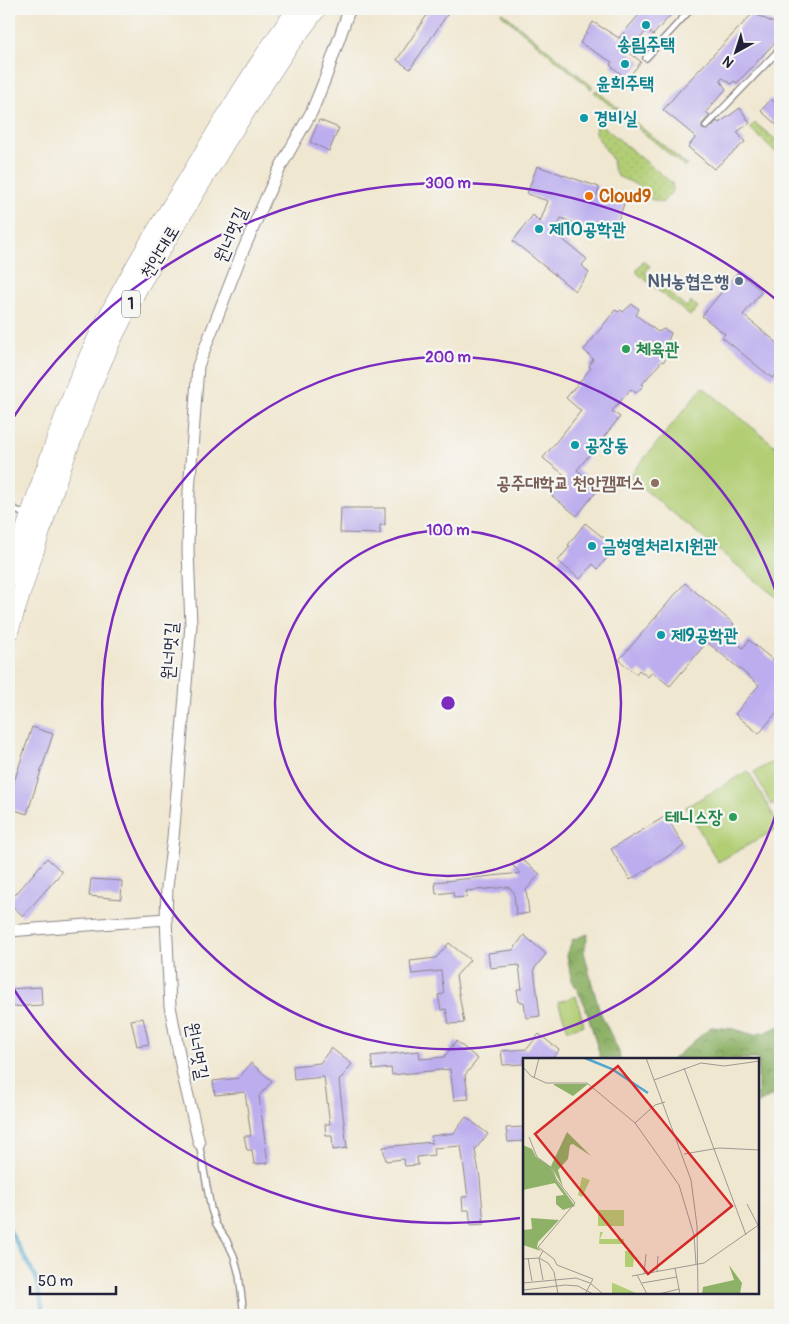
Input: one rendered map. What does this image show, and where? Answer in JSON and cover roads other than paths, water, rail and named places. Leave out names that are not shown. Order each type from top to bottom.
[{"type":"main road","name":"천안대로","points":[[9,578],[60,427],[99,333],[141,255],[166,214],[251,75],[297,9]]},
{"type":"main road","name":"천안대로","points":[[9,632],[60,475],[92,386],[112,340],[140,285],[226,142],[286,49],[317,9]]},
{"type":"street","name":"원너멋길","points":[[199,1143],[183,1075],[170,1006],[166,920],[167,887],[174,828],[191,625],[188,551],[189,492],[198,366],[242,253],[266,198],[281,166],[312,111],[350,9]]},
{"type":"street","points":[[9,931],[166,920]]},
{"type":"lane","points":[[646,58],[691,9]]},
{"type":"lane","points":[[706,126],[780,49]]},
{"type":"lane","points":[[9,507],[29,516]]},
{"type":"lane","name":"원너멋길","points":[[199,1143],[211,1209],[216,1224],[234,1256],[239,1275],[244,1315]]},
{"type":"waterway","points":[[9,1229],[36,1278],[44,1315]]},
{"type":"place","name":"송림주택","points":[[646,25]]},
{"type":"place","name":"윤희주택","points":[[625,64]]},
{"type":"place","name":"경비실","points":[[584,118]]},
{"type":"place","name":"Cloud9","points":[[589,196]]},
{"type":"place","name":"제10공학관","points":[[539,229]]},
{"type":"place","name":"NH농협은행","points":[[739,281]]},
{"type":"place","name":"체육관","points":[[626,349]]},
{"type":"place","name":"공장동","points":[[575,445]]},
{"type":"place","name":"공주대학교 천안캠퍼스","points":[[655,483]]},
{"type":"place","name":"금형열처리지원관","points":[[592,546]]},
{"type":"place","name":"제9공학관","points":[[661,635]]},
{"type":"place","name":"테니스장","points":[[733,817]]}]
